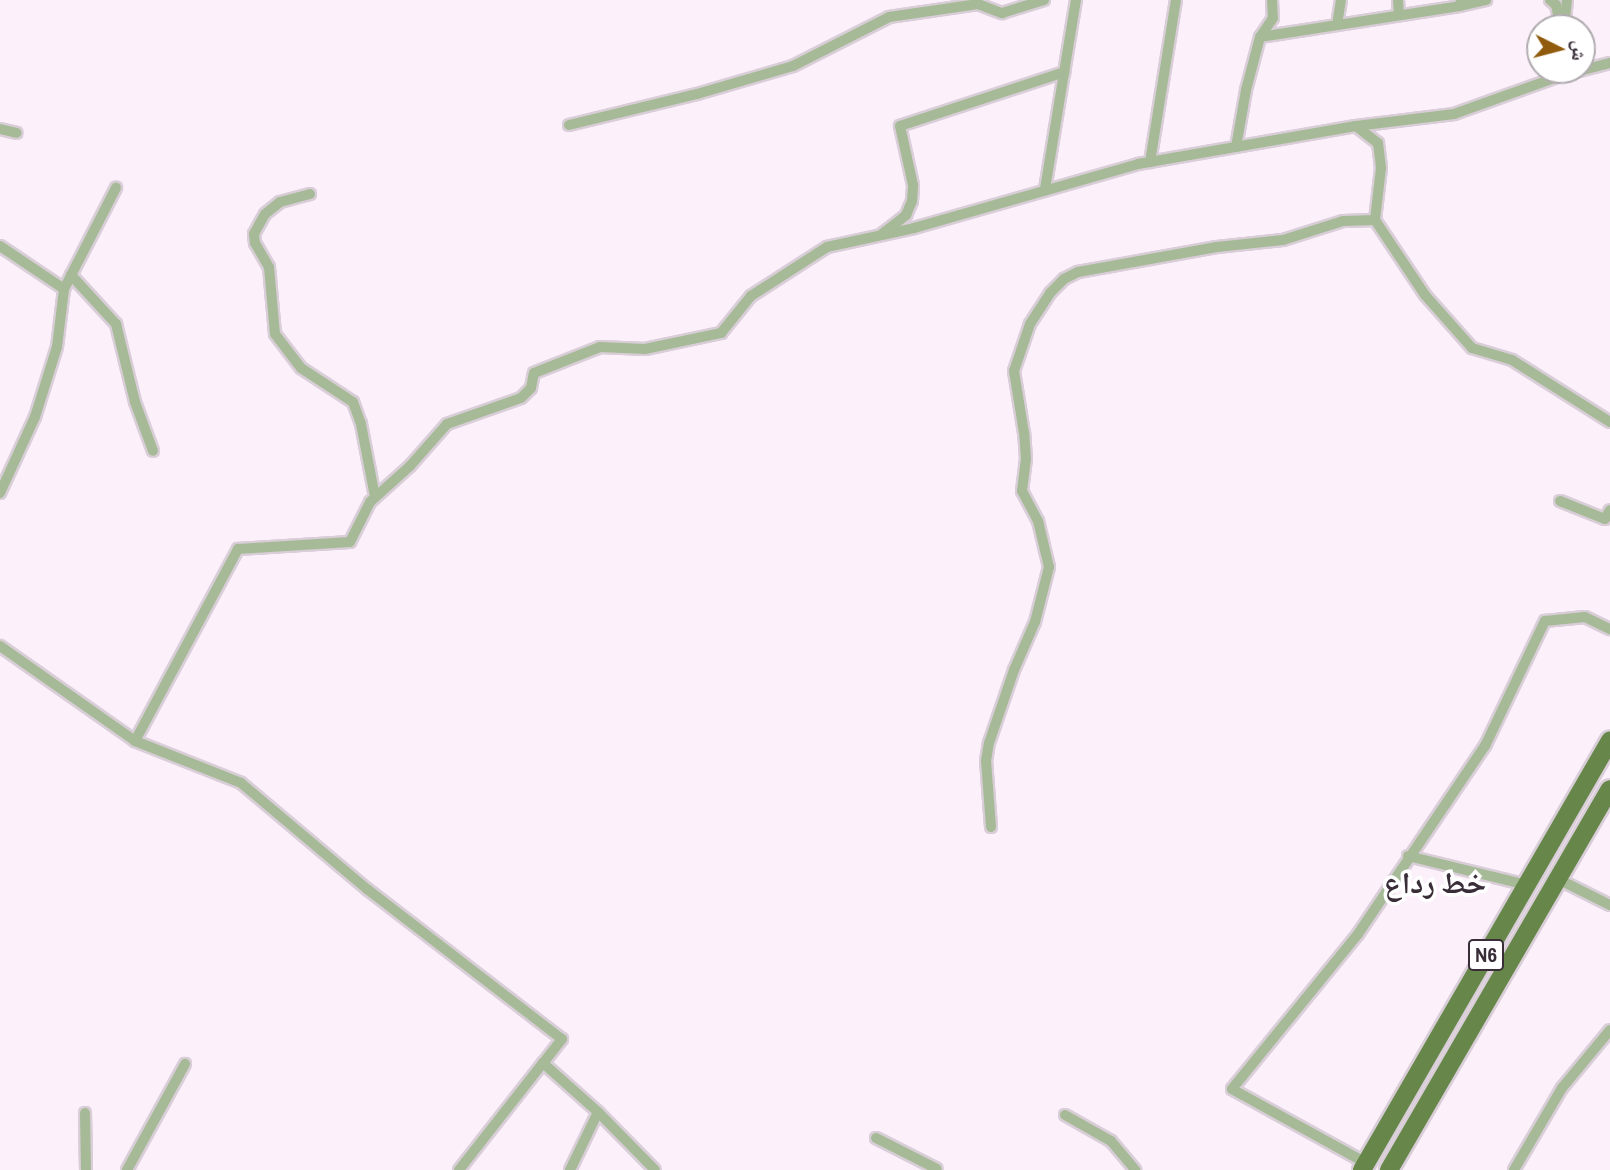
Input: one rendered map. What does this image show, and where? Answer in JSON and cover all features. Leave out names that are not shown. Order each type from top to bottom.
[{"type":"main road","name":"N6","points":[[1364,1166],[1610,741]]},
{"type":"main road","name":"N6","points":[[1389,1170],[1610,789]]},
{"type":"main road","points":[[1416,1077],[1433,1094]]},
{"type":"street","points":[[569,125],[697,94],[793,66],[889,17],[978,2],[1002,13],[1044,0]]},
{"type":"street","points":[[1045,189],[1076,0]]},
{"type":"street","points":[[1150,162],[1176,0]]},
{"type":"street","points":[[1236,147],[1260,37],[1273,18],[1272,0]]},
{"type":"street","points":[[1337,25],[1341,0]]},
{"type":"street","points":[[1398,0],[1399,15]]},
{"type":"street","points":[[1260,37],[1486,0]]},
{"type":"street","points":[[880,236],[906,215],[912,201],[913,185],[900,126],[1064,72]]},
{"type":"street","points":[[135,741],[238,549],[350,542],[370,502],[410,466],[447,424],[522,398],[531,388],[534,373],[600,347],[645,349],[721,333],[751,296],[827,247],[914,228],[1045,189],[1150,162],[1356,127],[1454,114],[1532,84]]},
{"type":"street","points":[[1356,127],[1378,143],[1381,168],[1375,220],[1425,295],[1472,348],[1513,359],[1610,422]]},
{"type":"street","points":[[0,129],[17,133]]},
{"type":"street","points":[[0,493],[35,417],[57,347],[64,289],[117,188]]},
{"type":"street","points":[[310,194],[280,202],[265,214],[254,234],[269,267],[275,334],[301,368],[353,402],[361,425],[375,497]]},
{"type":"street","points":[[991,827],[986,761],[989,743],[1014,670],[1035,622],[1049,567],[1038,521],[1022,491],[1026,459],[1014,371],[1030,324],[1050,293],[1064,279],[1078,272],[1217,247],[1283,240],[1343,221],[1375,220]]},
{"type":"street","points":[[0,246],[64,289]]},
{"type":"street","points":[[71,275],[116,324],[135,402],[153,451]]},
{"type":"street","points":[[1560,501],[1605,519],[1610,510]]},
{"type":"street","points":[[1364,1166],[1232,1089],[1358,934],[1408,856],[1485,746],[1545,621],[1585,617],[1610,629]]},
{"type":"street","points":[[0,646],[135,741],[241,783],[367,889],[562,1039],[459,1170]]},
{"type":"street","points":[[1408,856],[1527,885]]},
{"type":"street","points":[[1558,879],[1610,905]]},
{"type":"street","points":[[1514,1170],[1562,1088],[1610,1030]]},
{"type":"street","points":[[543,1062],[598,1112],[655,1170]]},
{"type":"street","points":[[127,1170],[185,1064]]},
{"type":"street","points":[[570,1170],[598,1112]]},
{"type":"street","points":[[85,1113],[86,1170]]},
{"type":"street","points":[[1065,1115],[1111,1140],[1135,1170]]},
{"type":"street","points":[[876,1138],[937,1169]]},
{"type":"district","name":"خط رداع","points":[[1435,882]]}]
